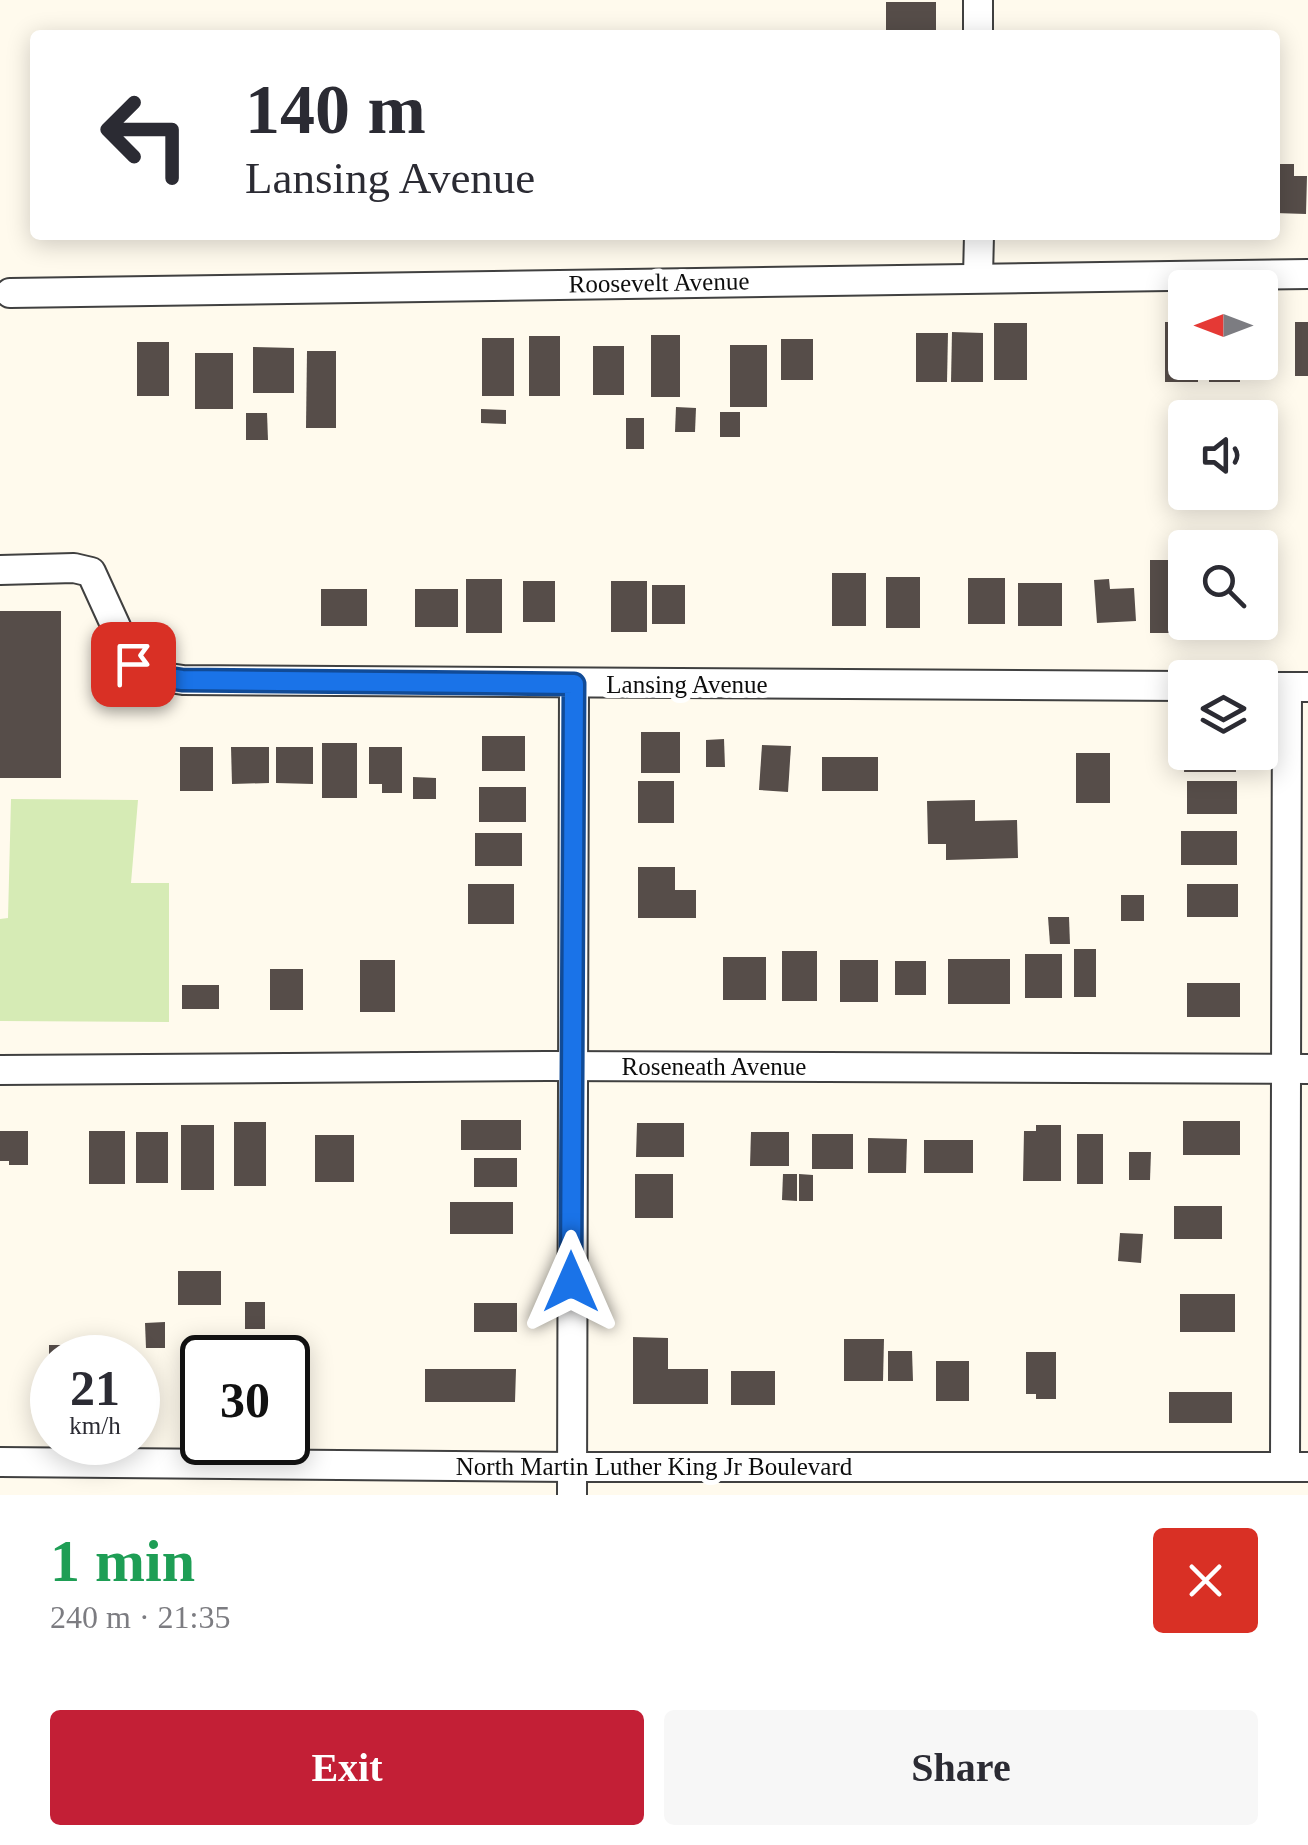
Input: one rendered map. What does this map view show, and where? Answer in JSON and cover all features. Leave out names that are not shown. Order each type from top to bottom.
[{"type":"street","points":[[978,0],[978,30]]},
{"type":"street","points":[[978,276],[979,240]]},
{"type":"street","name":"Roosevelt Avenue","points":[[10,293],[1308,274]]},
{"type":"street","name":"Lansing Avenue","points":[[0,570],[74,568],[91,572],[133,664],[156,676],[182,680],[1168,686]]},
{"type":"street","points":[[571,1481],[574,684]]},
{"type":"street","points":[[1285,687],[1298,1070],[1297,1467]]},
{"type":"street","name":"Roseneath Avenue","points":[[0,1070],[570,1066],[1298,1070]]},
{"type":"street","name":"North Martin Luther King Jr Boulevard","points":[[0,1462],[571,1481],[1297,1467]]},
{"type":"green space","points":[[11,799],[138,800],[131,883],[169,883],[169,1022],[0,1021],[0,919],[8,918]]},
{"type":"building","points":[[886,2],[936,2],[936,30],[886,30]]},
{"type":"building","points":[[1280,164],[1294,164],[1294,176],[1307,176],[1306,214],[1280,213]]},
{"type":"building","points":[[1168,322],[1168,380],[1198,382],[1165,382]]},
{"type":"building","points":[[1295,322],[1308,322],[1308,376],[1295,376]]},
{"type":"building","points":[[994,323],[1027,323],[1027,380],[994,380]]},
{"type":"building","points":[[952,332],[983,333],[983,382],[951,382]]},
{"type":"building","points":[[916,333],[948,333],[947,382],[916,382]]},
{"type":"building","points":[[651,335],[680,335],[680,397],[651,397]]},
{"type":"building","points":[[529,336],[560,336],[560,396],[529,396]]},
{"type":"building","points":[[482,338],[514,338],[514,396],[482,396]]},
{"type":"building","points":[[781,339],[813,339],[813,380],[781,380]]},
{"type":"building","points":[[137,342],[169,342],[169,396],[137,396]]},
{"type":"building","points":[[730,345],[767,345],[767,407],[730,407]]},
{"type":"building","points":[[593,346],[624,346],[624,395],[593,395]]},
{"type":"building","points":[[253,347],[294,348],[294,393],[253,393]]},
{"type":"building","points":[[307,351],[336,351],[336,428],[306,428]]},
{"type":"building","points":[[195,353],[233,353],[233,409],[195,409]]},
{"type":"building","points":[[676,407],[696,408],[695,432],[675,432]]},
{"type":"building","points":[[481,409],[506,410],[506,424],[481,423]]},
{"type":"building","points":[[720,412],[740,412],[740,437],[720,437]]},
{"type":"building","points":[[246,413],[267,413],[268,440],[246,440]]},
{"type":"building","points":[[626,418],[644,418],[644,449],[626,449]]},
{"type":"building","points":[[1150,560],[1168,560],[1168,633],[1150,633]]},
{"type":"building","points":[[832,573],[866,573],[866,626],[832,626]]},
{"type":"building","points":[[886,577],[920,577],[920,628],[886,628]]},
{"type":"building","points":[[968,578],[1005,578],[1005,624],[968,624]]},
{"type":"building","points":[[466,579],[502,579],[502,633],[466,633]]},
{"type":"building","points":[[1109,579],[1110,589],[1134,588],[1136,621],[1097,623],[1094,580]]},
{"type":"building","points":[[523,581],[555,581],[555,622],[523,622]]},
{"type":"building","points":[[611,581],[647,581],[647,632],[611,632]]},
{"type":"building","points":[[1018,583],[1062,583],[1062,626],[1018,626]]},
{"type":"building","points":[[652,585],[685,585],[685,624],[652,624]]},
{"type":"building","points":[[321,589],[367,589],[367,626],[321,626]]},
{"type":"building","points":[[415,589],[458,589],[458,627],[415,627]]},
{"type":"building","points":[[0,611],[61,611],[61,778],[0,778]]},
{"type":"building","points":[[641,732],[680,732],[680,773],[641,773]]},
{"type":"building","points":[[482,736],[525,736],[525,771],[482,771]]},
{"type":"building","points":[[724,739],[725,767],[706,767],[706,740]]},
{"type":"building","points":[[322,743],[357,743],[357,798],[322,798]]},
{"type":"building","points":[[762,745],[791,746],[788,792],[759,790]]},
{"type":"building","points":[[180,747],[213,747],[213,791],[180,791]]},
{"type":"building","points":[[231,747],[269,747],[269,783],[232,784]]},
{"type":"building","points":[[276,747],[313,747],[313,784],[276,783]]},
{"type":"building","points":[[369,747],[402,747],[402,793],[382,793],[382,784],[369,784]]},
{"type":"building","points":[[1076,753],[1110,753],[1110,803],[1076,803]]},
{"type":"building","points":[[822,757],[878,757],[878,791],[822,791]]},
{"type":"building","points":[[1184,770],[1236,770],[1236,772]]},
{"type":"building","points":[[413,777],[436,778],[436,799],[413,799]]},
{"type":"building","points":[[638,781],[674,781],[674,823],[638,823]]},
{"type":"building","points":[[1187,781],[1237,781],[1237,814],[1187,814]]},
{"type":"building","points":[[479,787],[526,787],[526,822],[479,822]]},
{"type":"building","points":[[975,800],[975,821],[1017,820],[1018,858],[946,860],[946,844],[928,844],[927,801]]},
{"type":"building","points":[[1181,831],[1237,831],[1237,865],[1181,865]]},
{"type":"building","points":[[475,833],[522,833],[522,866],[475,866]]},
{"type":"building","points":[[638,867],[675,867],[675,890],[696,890],[696,918],[638,918]]},
{"type":"building","points":[[468,884],[514,884],[514,924],[468,924]]},
{"type":"building","points":[[1187,884],[1238,884],[1238,917],[1187,917]]},
{"type":"building","points":[[1121,895],[1144,895],[1144,921],[1121,921]]},
{"type":"building","points":[[1048,917],[1069,917],[1070,944],[1050,944]]},
{"type":"building","points":[[1074,949],[1096,949],[1096,997],[1074,997]]},
{"type":"building","points":[[782,951],[817,951],[817,1001],[782,1001]]},
{"type":"building","points":[[1025,954],[1062,954],[1062,998],[1025,998]]},
{"type":"building","points":[[723,957],[766,957],[766,1000],[723,1000]]},
{"type":"building","points":[[948,959],[1010,959],[1010,1004],[948,1004]]},
{"type":"building","points":[[360,960],[395,960],[395,1012],[360,1012]]},
{"type":"building","points":[[840,960],[878,960],[878,1002],[840,1002]]},
{"type":"building","points":[[895,961],[926,961],[926,995],[895,995]]},
{"type":"building","points":[[270,969],[303,969],[303,1010],[270,1010]]},
{"type":"building","points":[[1187,983],[1240,983],[1240,1017],[1187,1017]]},
{"type":"building","points":[[182,985],[219,985],[219,1009],[182,1009]]},
{"type":"building","points":[[461,1120],[521,1120],[521,1150],[461,1150]]},
{"type":"building","points":[[1183,1121],[1240,1121],[1240,1155],[1183,1155]]},
{"type":"building","points":[[234,1122],[266,1122],[266,1186],[234,1186]]},
{"type":"building","points":[[637,1123],[684,1123],[684,1157],[636,1157]]},
{"type":"building","points":[[181,1125],[214,1125],[214,1190],[181,1190]]},
{"type":"building","points":[[1036,1125],[1061,1125],[1061,1181],[1023,1181],[1024,1131],[1036,1131]]},
{"type":"building","points":[[0,1131],[28,1131],[28,1165],[0,1161]]},
{"type":"building","points":[[89,1131],[125,1131],[125,1184],[89,1184]]},
{"type":"building","points":[[136,1132],[168,1132],[168,1183],[136,1183]]},
{"type":"building","points":[[751,1132],[789,1132],[789,1166],[750,1166]]},
{"type":"building","points":[[812,1134],[853,1134],[853,1169],[812,1169]]},
{"type":"building","points":[[1077,1134],[1103,1134],[1103,1184],[1077,1184]]},
{"type":"building","points":[[315,1135],[354,1135],[354,1182],[315,1182]]},
{"type":"building","points":[[868,1138],[907,1139],[906,1173],[868,1173]]},
{"type":"building","points":[[924,1140],[973,1140],[973,1173],[924,1173]]},
{"type":"building","points":[[1129,1152],[1151,1152],[1150,1180],[1129,1180]]},
{"type":"building","points":[[474,1158],[517,1158],[517,1187],[474,1187]]},
{"type":"building","points":[[635,1174],[673,1174],[673,1218],[635,1218]]},
{"type":"building","points":[[783,1174],[797,1174],[797,1201],[782,1200]]},
{"type":"building","points":[[799,1174],[813,1175],[813,1201],[799,1201]]},
{"type":"building","points":[[450,1202],[513,1202],[513,1234],[450,1234]]},
{"type":"building","points":[[1174,1206],[1222,1206],[1222,1239],[1174,1239]]},
{"type":"building","points":[[1120,1233],[1143,1234],[1141,1263],[1118,1261]]},
{"type":"building","points":[[178,1271],[221,1271],[221,1305],[178,1305]]},
{"type":"building","points":[[1180,1294],[1235,1294],[1235,1332],[1180,1332]]},
{"type":"building","points":[[245,1302],[265,1302],[265,1329],[245,1329]]},
{"type":"building","points":[[474,1303],[517,1303],[517,1332],[474,1332]]},
{"type":"building","points":[[165,1322],[165,1348],[160,1348],[160,1335],[145,1335],[145,1323]]},
{"type":"building","points":[[633,1337],[668,1338],[668,1369],[708,1369],[708,1404],[633,1404]]},
{"type":"building","points":[[844,1339],[884,1339],[883,1381],[844,1381]]},
{"type":"building","points":[[888,1351],[912,1351],[913,1381],[888,1381]]},
{"type":"building","points":[[1026,1352],[1056,1352],[1056,1399],[1036,1399],[1036,1394],[1026,1394]]},
{"type":"building","points":[[936,1361],[969,1361],[969,1401],[936,1401]]},
{"type":"building","points":[[425,1369],[516,1369],[515,1402],[425,1402]]},
{"type":"building","points":[[731,1371],[775,1371],[775,1405],[731,1405]]},
{"type":"building","points":[[1169,1392],[1232,1392],[1232,1423],[1169,1423]]},
{"type":"route","points":[[133,664],[156,676],[182,680],[574,684],[571,1282]]}]
